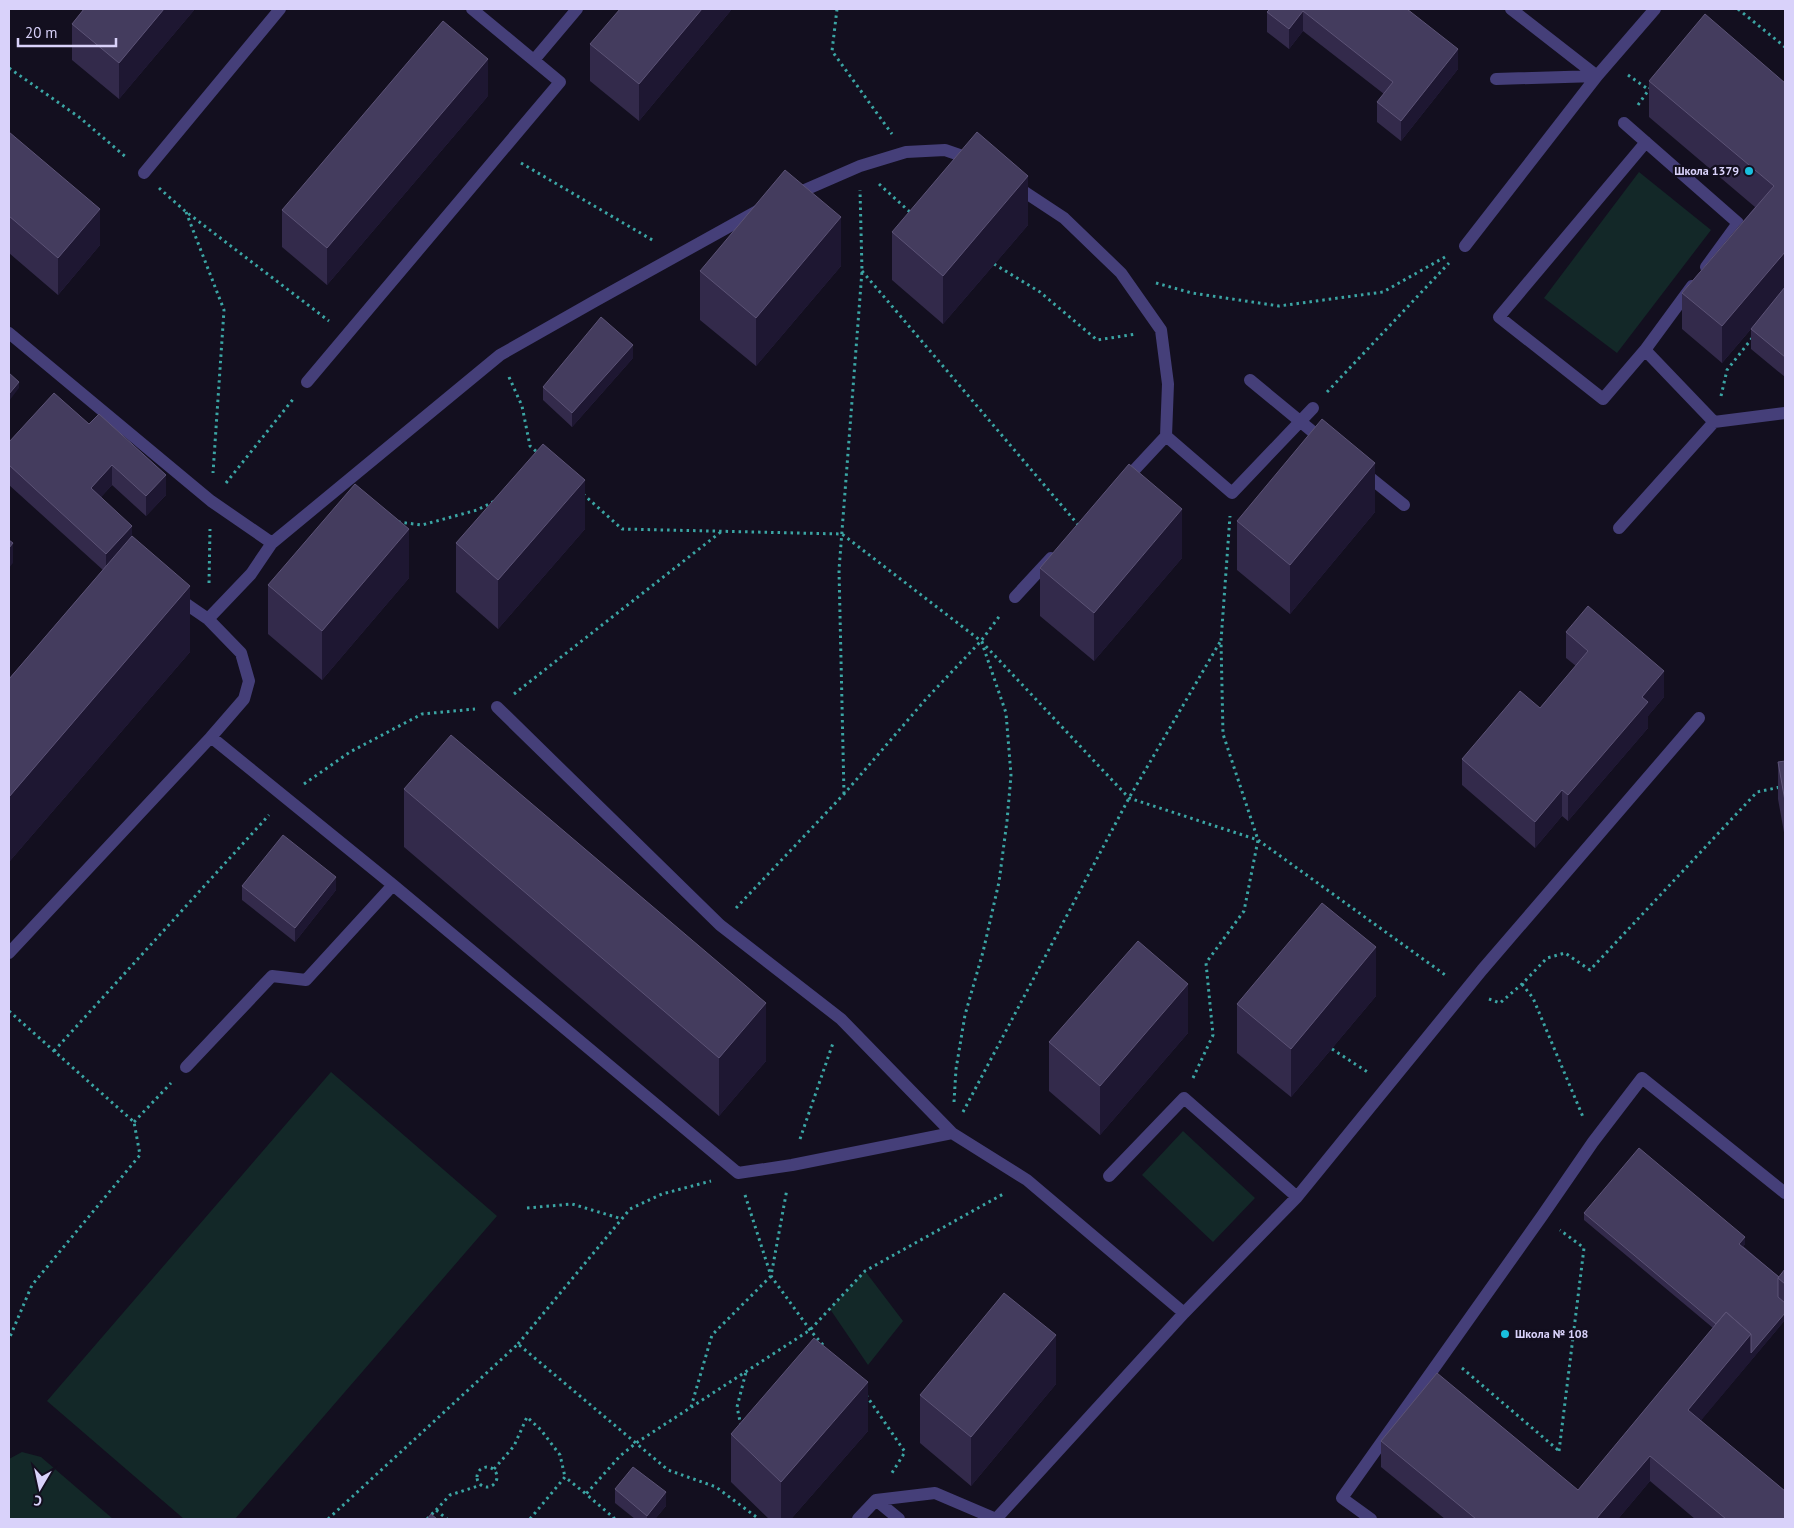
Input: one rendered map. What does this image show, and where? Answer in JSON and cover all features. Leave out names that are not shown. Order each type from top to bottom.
[{"type":"lane","points":[[144,173],[280,9]]},
{"type":"lane","points":[[307,382],[560,82],[472,9]]},
{"type":"lane","points":[[534,60],[577,9]]},
{"type":"lane","points":[[1511,9],[1597,76]]},
{"type":"lane","points":[[1465,246],[1597,76],[1655,9]]},
{"type":"lane","points":[[1496,79],[1597,76]]},
{"type":"lane","points":[[1624,123],[1646,142],[1738,223],[1645,350],[1603,399],[1499,317],[1646,142]]},
{"type":"lane","points":[[208,619],[251,574],[272,543],[500,355],[773,204],[860,166],[906,152],[945,150],[981,163]]},
{"type":"lane","points":[[1006,180],[1064,218],[1121,273],[1161,330],[1168,384],[1166,436],[1120,489]]},
{"type":"lane","points":[[9,333],[211,501],[272,543]]},
{"type":"lane","points":[[1645,350],[1714,422]]},
{"type":"lane","points":[[1250,380],[1337,452]]},
{"type":"lane","points":[[1166,436],[1232,493],[1313,408]]},
{"type":"lane","points":[[1619,528],[1714,422],[1785,412]]},
{"type":"lane","points":[[1352,464],[1404,506]]},
{"type":"lane","points":[[1015,597],[1081,527]]},
{"type":"lane","points":[[9,953],[211,737],[244,699],[249,681],[241,653],[208,619],[164,589]]},
{"type":"lane","points":[[497,707],[720,925],[841,1019],[952,1133],[1027,1180],[1184,1313]]},
{"type":"lane","points":[[858,1519],[876,1500],[935,1493],[996,1519],[1184,1313],[1297,1197],[1482,970],[1699,718]]},
{"type":"lane","points":[[211,737],[738,1173],[792,1165],[952,1133]]},
{"type":"lane","points":[[186,1067],[272,976],[306,980],[392,885]]},
{"type":"lane","points":[[1371,1519],[1342,1498],[1593,1142],[1642,1078],[1785,1192]]},
{"type":"lane","points":[[1110,1176],[1184,1098],[1297,1197]]},
{"type":"lane","points":[[876,1500],[899,1519]]},
{"type":"path","points":[[837,9],[832,51],[906,152]]},
{"type":"path","points":[[1738,9],[1785,47]]},
{"type":"path","points":[[9,68],[78,118],[144,173],[185,212],[347,335]]},
{"type":"path","points":[[1624,123],[1655,83]]},
{"type":"path","points":[[501,152],[678,255]]},
{"type":"path","points":[[860,166],[918,220]]},
{"type":"path","points":[[844,794],[839,570],[862,271],[860,166]]},
{"type":"path","points":[[185,212],[224,310],[211,501],[208,619]]},
{"type":"path","points":[[1121,273],[1192,293],[1279,306],[1382,292],[1465,246]]},
{"type":"path","points":[[1313,408],[1465,246]]},
{"type":"path","points":[[994,264],[1040,292],[1097,340],[1161,330]]},
{"type":"path","points":[[862,271],[1081,527]]},
{"type":"path","points":[[1714,422],[1727,370],[1756,334]]},
{"type":"path","points":[[500,355],[522,406],[530,446],[542,458]]},
{"type":"path","points":[[211,501],[307,382]]},
{"type":"path","points":[[578,489],[622,529],[842,534],[981,641],[1129,798],[1258,840],[1467,990],[1500,1003],[1547,958],[1565,953],[1590,970],[1756,792],[1785,786]]},
{"type":"path","points":[[1184,1098],[1213,1035],[1206,962],[1244,911],[1258,840],[1223,734],[1221,641],[1232,493]]},
{"type":"path","points":[[395,522],[422,525],[477,510],[503,496]]},
{"type":"path","points":[[54,1050],[285,798],[350,752],[422,714],[497,707],[722,531]]},
{"type":"path","points":[[720,925],[844,794],[926,699],[981,641],[1015,597]]},
{"type":"path","points":[[952,1133],[956,1070],[965,1015],[983,952],[999,882],[1008,821],[1011,775],[1006,713],[981,641]]},
{"type":"path","points":[[952,1133],[1129,798],[1221,641]]},
{"type":"path","points":[[1522,984],[1533,998],[1593,1142]]},
{"type":"path","points":[[9,1010],[134,1122],[140,1155],[32,1285],[9,1339]]},
{"type":"path","points":[[691,1407],[712,1335],[771,1276],[792,1165],[841,1019]]},
{"type":"path","points":[[1332,1049],[1388,1086]]},
{"type":"path","points":[[134,1122],[186,1067]]},
{"type":"path","points":[[328,1519],[518,1344],[630,1209],[662,1194],[738,1173],[771,1276],[828,1352]]},
{"type":"path","points":[[586,1494],[620,1456],[636,1443],[810,1330],[865,1271],[1027,1180]]},
{"type":"path","points":[[527,1208],[572,1204],[622,1219]]},
{"type":"path","points":[[1444,1353],[1559,1451],[1584,1248],[1542,1216]]},
{"type":"path","points":[[518,1344],[668,1470],[716,1486],[759,1519]]},
{"type":"path","points":[[743,1432],[737,1407],[747,1371]]},
{"type":"path","points":[[860,1388],[904,1452],[876,1500]]},
{"type":"path","points":[[494,1469],[514,1446],[527,1417],[560,1455],[565,1477],[613,1519]]},
{"type":"path","points":[[488,1467],[494,1469],[497,1474],[497,1481],[493,1486],[487,1488],[481,1485],[478,1480],[478,1474],[482,1469],[488,1467]]},
{"type":"path","points":[[530,1519],[565,1477]]},
{"type":"path","points":[[427,1519],[450,1495],[481,1485]]},
{"type":"path","points":[[436,1510],[446,1519]]},
{"type":"green space","points":[[1639,172],[1711,230],[1617,353],[1544,298]]},
{"type":"green space","points":[[331,1072],[497,1216],[235,1519],[184,1519],[47,1401]]},
{"type":"green space","points":[[1183,1131],[1255,1198],[1213,1242],[1142,1175]]},
{"type":"green space","points":[[865,1271],[903,1321],[868,1365],[830,1309]]},
{"type":"green space","points":[[22,1452],[41,1457],[113,1519],[9,1519],[9,1459]]},
{"type":"building","points":[[84,9],[164,9],[119,63],[72,24]]},
{"type":"building","points":[[620,9],[702,9],[639,84],[590,44]]},
{"type":"building","points":[[1270,9],[1407,9],[1458,49],[1401,121],[1377,102],[1393,82],[1303,11],[1289,29],[1267,12]]},
{"type":"building","name":"Школа 1379","points":[[1705,14],[1785,83],[1785,252],[1722,326],[1682,293],[1774,186],[1649,81]]},
{"type":"building","points":[[443,21],[488,59],[327,248],[282,210]]},
{"type":"building","points":[[9,132],[100,209],[58,258],[9,216]]},
{"type":"building","points":[[977,132],[1028,176],[943,276],[892,232]]},
{"type":"building","points":[[785,170],[841,217],[756,318],[700,271]]},
{"type":"building","points":[[1785,287],[1785,357],[1751,329]]},
{"type":"building","points":[[601,317],[633,345],[572,413],[543,387]]},
{"type":"building","points":[[9,373],[19,382],[9,394]]},
{"type":"building","points":[[54,393],[89,424],[99,414],[166,475],[146,496],[112,465],[91,488],[132,526],[106,554],[9,465],[9,442]]},
{"type":"building","points":[[1322,419],[1375,463],[1290,565],[1237,521]]},
{"type":"building","points":[[543,444],[585,480],[498,580],[456,543]]},
{"type":"building","points":[[1129,464],[1182,509],[1094,613],[1040,568]]},
{"type":"building","points":[[355,484],[409,529],[322,631],[268,585]]},
{"type":"building","points":[[132,536],[190,586],[9,797],[9,679]]},
{"type":"building","points":[[9,540],[13,543],[9,548]]},
{"type":"building","points":[[1588,606],[1664,671],[1642,697],[1648,702],[1568,795],[1562,790],[1535,822],[1462,759],[1520,691],[1540,708],[1588,651],[1566,632]]},
{"type":"building","points":[[451,735],[766,1003],[719,1058],[404,789]]},
{"type":"building","points":[[1785,761],[1785,801],[1778,762]]},
{"type":"building","points":[[283,835],[336,877],[295,928],[242,886]]},
{"type":"building","points":[[1322,903],[1376,947],[1291,1049],[1237,1004]]},
{"type":"building","points":[[1138,941],[1188,984],[1100,1086],[1049,1042]]},
{"type":"building","points":[[1639,1148],[1745,1237],[1739,1244],[1779,1277],[1778,1297],[1785,1303],[1785,1313],[1751,1353],[1751,1334],[1726,1312],[1716,1324],[1584,1213]]},
{"type":"building","points":[[1785,1269],[1785,1284],[1778,1278]]},
{"type":"building","points":[[1004,1293],[1056,1335],[971,1437],[920,1395]]},
{"type":"building","points":[[1726,1312],[1751,1334],[1688,1410],[1785,1491],[1785,1519],[1726,1519],[1650,1456],[1596,1519],[1476,1519],[1381,1441],[1437,1373],[1578,1490]]},
{"type":"building","points":[[814,1338],[868,1382],[781,1482],[731,1434]]},
{"type":"building","points":[[633,1467],[666,1492],[647,1516],[615,1489]]},
{"type":"building","points":[[431,1514],[437,1519],[427,1519]]},
{"type":"place","name":"Школа 1379","points":[[1749,171]]},
{"type":"place","name":"Школа № 108","points":[[1505,1334]]}]
